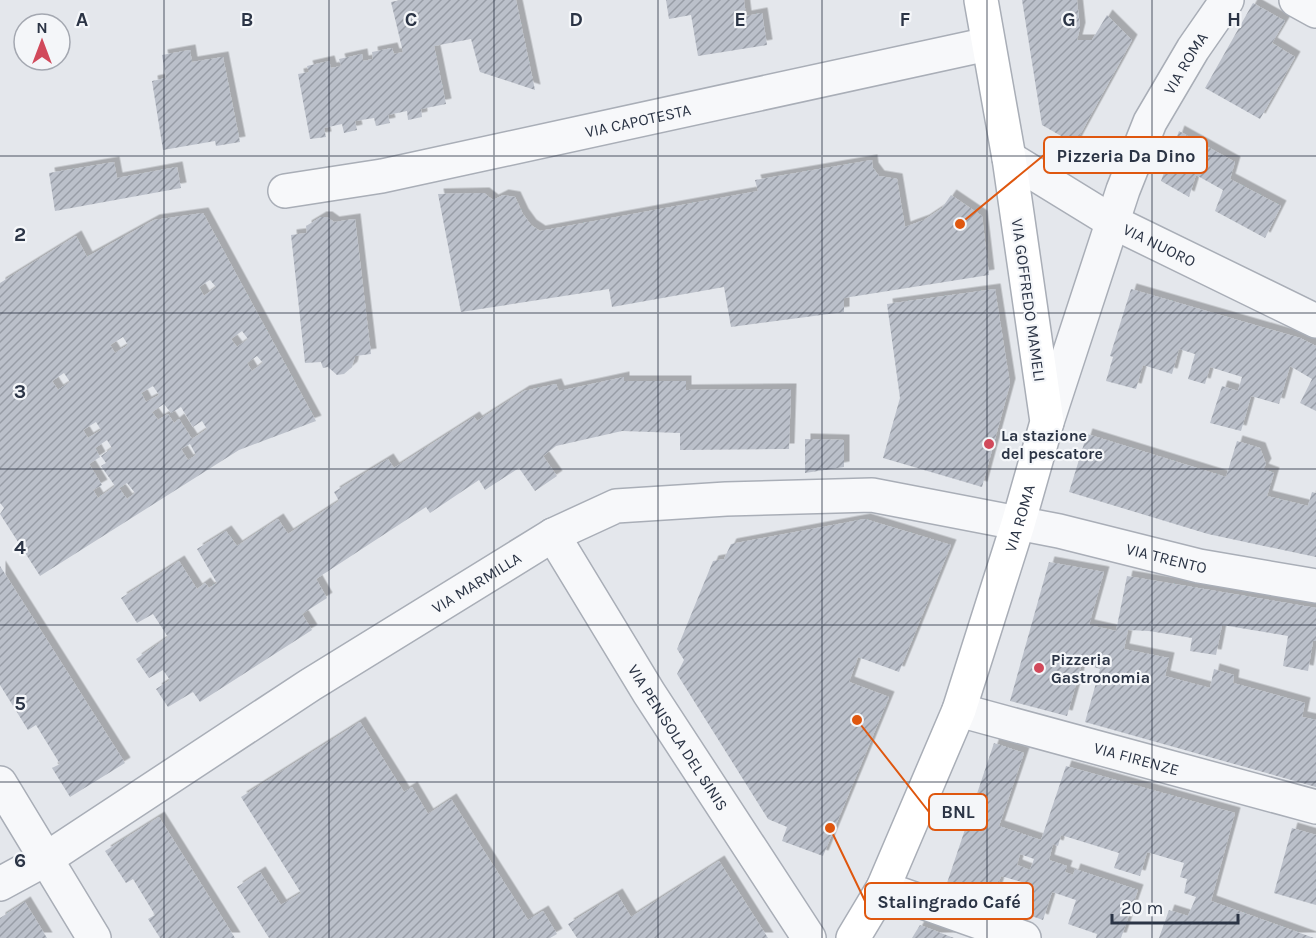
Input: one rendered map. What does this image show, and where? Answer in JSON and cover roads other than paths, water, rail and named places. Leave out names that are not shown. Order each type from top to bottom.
[{"type":"main road","name":"VIA GOFFREDO MAMELI","points":[[981,0],[1009,158],[1047,422]]},
{"type":"main road","name":"VIA ROMA","points":[[853,938],[883,888],[959,710],[1018,524],[1047,422]]},
{"type":"street","name":"VIA ROMA","points":[[1047,422],[1113,222],[1150,122],[1193,49],[1227,0]]},
{"type":"street","points":[[1296,0],[1316,12]]},
{"type":"street","name":"VIA CAPOTESTA","points":[[285,191],[417,168],[988,44]]},
{"type":"street","name":"VIA NUORO","points":[[1009,158],[1113,222],[1316,321]]},
{"type":"street","name":"VIA MARMILLA","points":[[0,884],[46,859],[310,686],[553,535],[616,506],[726,499],[872,495],[1018,524]]},
{"type":"street","name":"VIA TRENTO","points":[[1018,524],[1059,531],[1199,566],[1316,586]]},
{"type":"street","name":"VIA PENISOLA DEL SINIS","points":[[553,535],[649,693],[809,938]]},
{"type":"street","name":"VIA FIRENZE","points":[[959,710],[1316,807]]},
{"type":"street","points":[[0,783],[94,938]]},
{"type":"street","points":[[883,888],[1024,938]]},
{"type":"place","name":"Pizzeria Da Dino","points":[[960,224]]},
{"type":"place","name":"La stazione del pescatore","points":[[989,444]]},
{"type":"place","name":"Pizzeria Gastronomia","points":[[1039,668]]},
{"type":"place","name":"BNL","points":[[857,720]]},
{"type":"place","name":"Stalingrado Café","points":[[830,828]]}]
